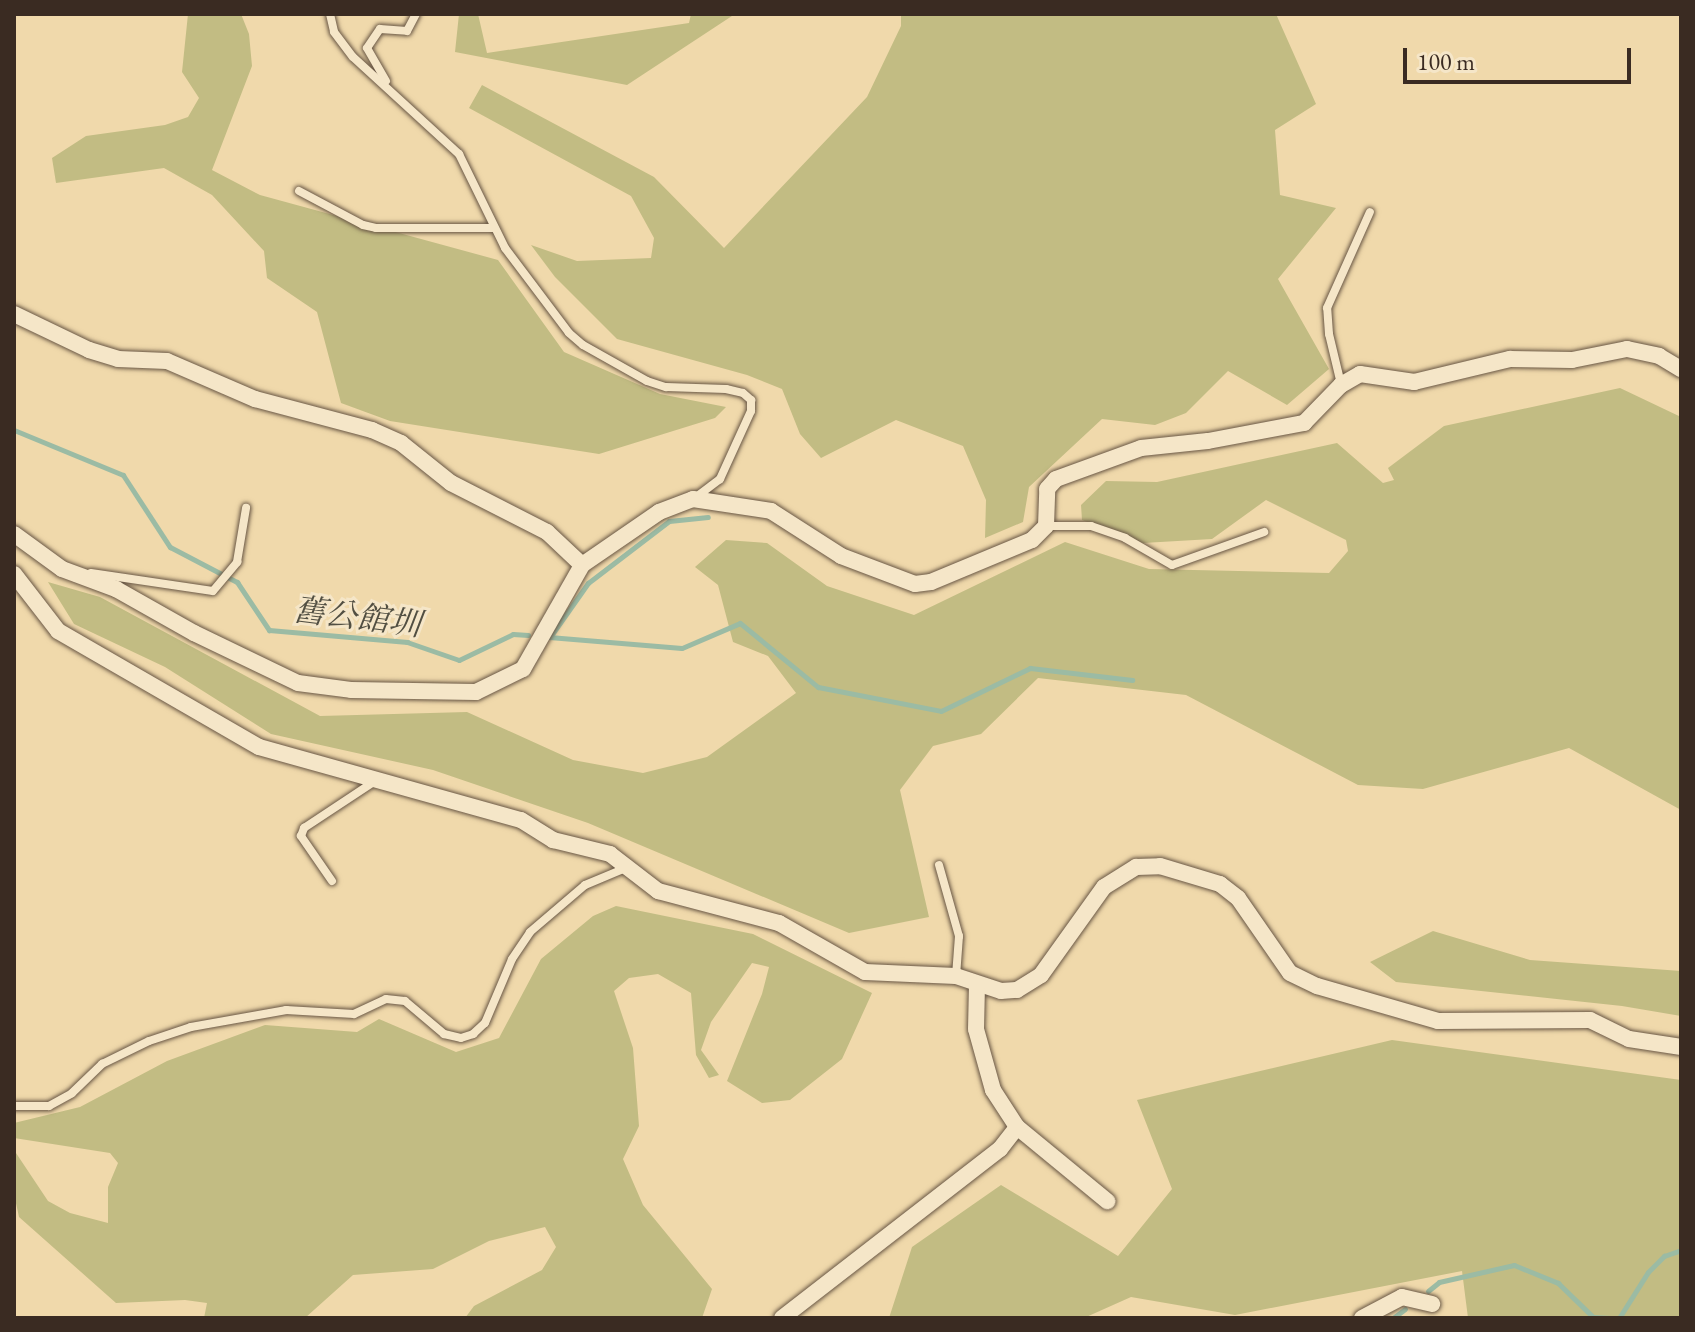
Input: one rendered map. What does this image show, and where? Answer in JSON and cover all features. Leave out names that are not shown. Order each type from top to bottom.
[{"type":"street","points":[[14,314],[118,359],[167,361],[255,399],[372,430],[401,443],[451,483],[547,532],[582,565]]},
{"type":"street","points":[[14,534],[62,569],[116,589],[194,633],[298,683],[351,690],[476,692],[523,669],[582,565],[659,512],[693,499],[771,511],[841,556],[915,584],[931,582],[1032,540],[1046,526],[1047,489],[1056,479],[1141,448],[1208,441],[1304,423],[1341,385],[1360,374],[1414,382],[1510,359],[1572,360],[1627,349],[1659,356],[1681,369]]},
{"type":"street","points":[[14,574],[58,631],[259,747],[333,765],[521,820],[553,840],[610,854],[658,891],[779,923],[865,972],[956,976],[1001,991],[1017,990],[1041,975],[1104,887],[1136,867],[1160,866],[1220,884],[1238,898],[1290,973],[1317,986],[1438,1021],[1590,1020],[1629,1039],[1681,1047]]},
{"type":"street","points":[[977,985],[976,1029],[993,1090],[1017,1127],[1107,1201]]},
{"type":"street","points":[[782,1318],[1000,1149],[1017,1127]]},
{"type":"street","points":[[1362,1318],[1402,1297],[1432,1304]]},
{"type":"lane","points":[[330,14],[334,32],[353,57],[459,154],[475,181],[494,228],[569,333],[583,345],[647,381],[666,387],[726,389],[743,393],[751,400],[751,411],[720,479],[693,499]]},
{"type":"lane","points":[[390,89],[367,48],[380,29],[407,31],[416,14]]},
{"type":"lane","points":[[299,191],[363,225],[376,228],[494,228]]},
{"type":"lane","points":[[1341,385],[1329,334],[1327,308],[1370,212]]},
{"type":"lane","points":[[62,569],[213,591],[237,562],[246,508]]},
{"type":"lane","points":[[1046,526],[1091,526],[1125,538],[1154,558],[1172,565],[1264,532]]},
{"type":"lane","points":[[332,881],[301,836],[304,828],[376,780]]},
{"type":"lane","points":[[939,865],[959,936],[956,976]]},
{"type":"lane","points":[[14,1106],[49,1106],[72,1093],[102,1064],[149,1041],[191,1027],[224,1024],[286,1010],[354,1014],[386,999],[405,1001],[444,1034],[461,1038],[473,1034],[485,1023],[512,959],[530,932],[585,885],[629,867]]},
{"type":"shaded area","points":[[188,14],[241,14],[249,34],[252,66],[212,170],[260,195],[498,260],[564,352],[660,394],[726,407],[715,418],[599,454],[390,421],[341,403],[317,312],[267,278],[264,251],[212,195],[164,168],[56,183],[52,158],[86,136],[165,125],[188,117],[199,98],[182,72]]},
{"type":"shaded area","points":[[459,14],[478,14],[487,53],[689,23],[691,14],[735,14],[627,85],[455,52]]},
{"type":"shaded area","points":[[901,14],[1276,14],[1316,104],[1275,130],[1280,195],[1336,208],[1278,279],[1329,369],[1287,405],[1228,371],[1186,413],[1155,425],[1102,419],[1029,487],[1023,522],[985,538],[986,500],[963,446],[896,420],[821,458],[800,434],[782,389],[747,375],[617,339],[555,277],[531,245],[577,261],[651,258],[654,238],[631,196],[469,108],[482,85],[654,177],[724,248],[867,97],[901,26]]},
{"type":"shaded area","points":[[1620,388],[1681,417],[1681,810],[1569,748],[1423,789],[1358,785],[1186,695],[1038,678],[981,734],[933,746],[900,790],[929,917],[849,933],[588,823],[433,770],[271,734],[165,667],[74,624],[48,582],[100,597],[320,716],[467,712],[573,760],[643,773],[707,757],[796,693],[768,656],[733,642],[718,585],[695,567],[726,540],[767,543],[827,586],[914,615],[1065,542],[1149,569],[1329,573],[1348,551],[1346,540],[1266,500],[1212,539],[1143,543],[1082,520],[1081,505],[1106,481],[1157,482],[1337,443],[1383,483],[1394,480],[1388,468],[1444,426]]},
{"type":"shaded area","points":[[616,906],[753,934],[872,993],[842,1059],[790,1100],[762,1103],[727,1081],[762,994],[769,967],[752,963],[711,1022],[701,1050],[719,1075],[709,1078],[696,1055],[691,993],[658,974],[629,978],[614,991],[633,1048],[639,1126],[623,1159],[643,1205],[712,1289],[702,1318],[465,1318],[474,1306],[542,1270],[556,1247],[545,1227],[489,1241],[433,1269],[353,1275],[305,1318],[204,1318],[207,1303],[185,1300],[116,1303],[19,1217],[14,1194],[16,1153],[48,1201],[70,1213],[108,1223],[108,1187],[118,1163],[110,1153],[14,1138],[14,1123],[80,1107],[167,1061],[265,1025],[357,1032],[379,1019],[456,1052],[499,1038],[541,959],[593,916]]},
{"type":"shaded area","points":[[1433,931],[1530,960],[1681,971],[1681,1016],[1622,1006],[1396,982],[1370,962]]},
{"type":"shaded area","points":[[1392,1040],[1681,1080],[1681,1318],[1468,1318],[1462,1271],[1235,1315],[1131,1297],[1084,1318],[889,1318],[912,1247],[1001,1185],[1118,1256],[1172,1189],[1137,1100]]},
{"type":"waterway","name":"舊公館圳","points":[[14,430],[123,475],[170,547],[237,582],[269,630],[407,642],[459,660],[513,634],[528,635]]},
{"type":"waterway","points":[[550,637],[588,583],[669,521],[708,517]]},
{"type":"waterway","name":"舊公館圳","points":[[549,637],[682,648],[740,623],[818,687],[941,711],[1030,668],[1132,680]]},
{"type":"waterway","points":[[1619,1318],[1648,1272],[1664,1256],[1681,1250]]},
{"type":"waterway","points":[[1428,1291],[1439,1282],[1514,1265],[1558,1283],[1593,1317],[1615,1318]]},
{"type":"waterway","points":[[1393,1318],[1405,1309]]}]
